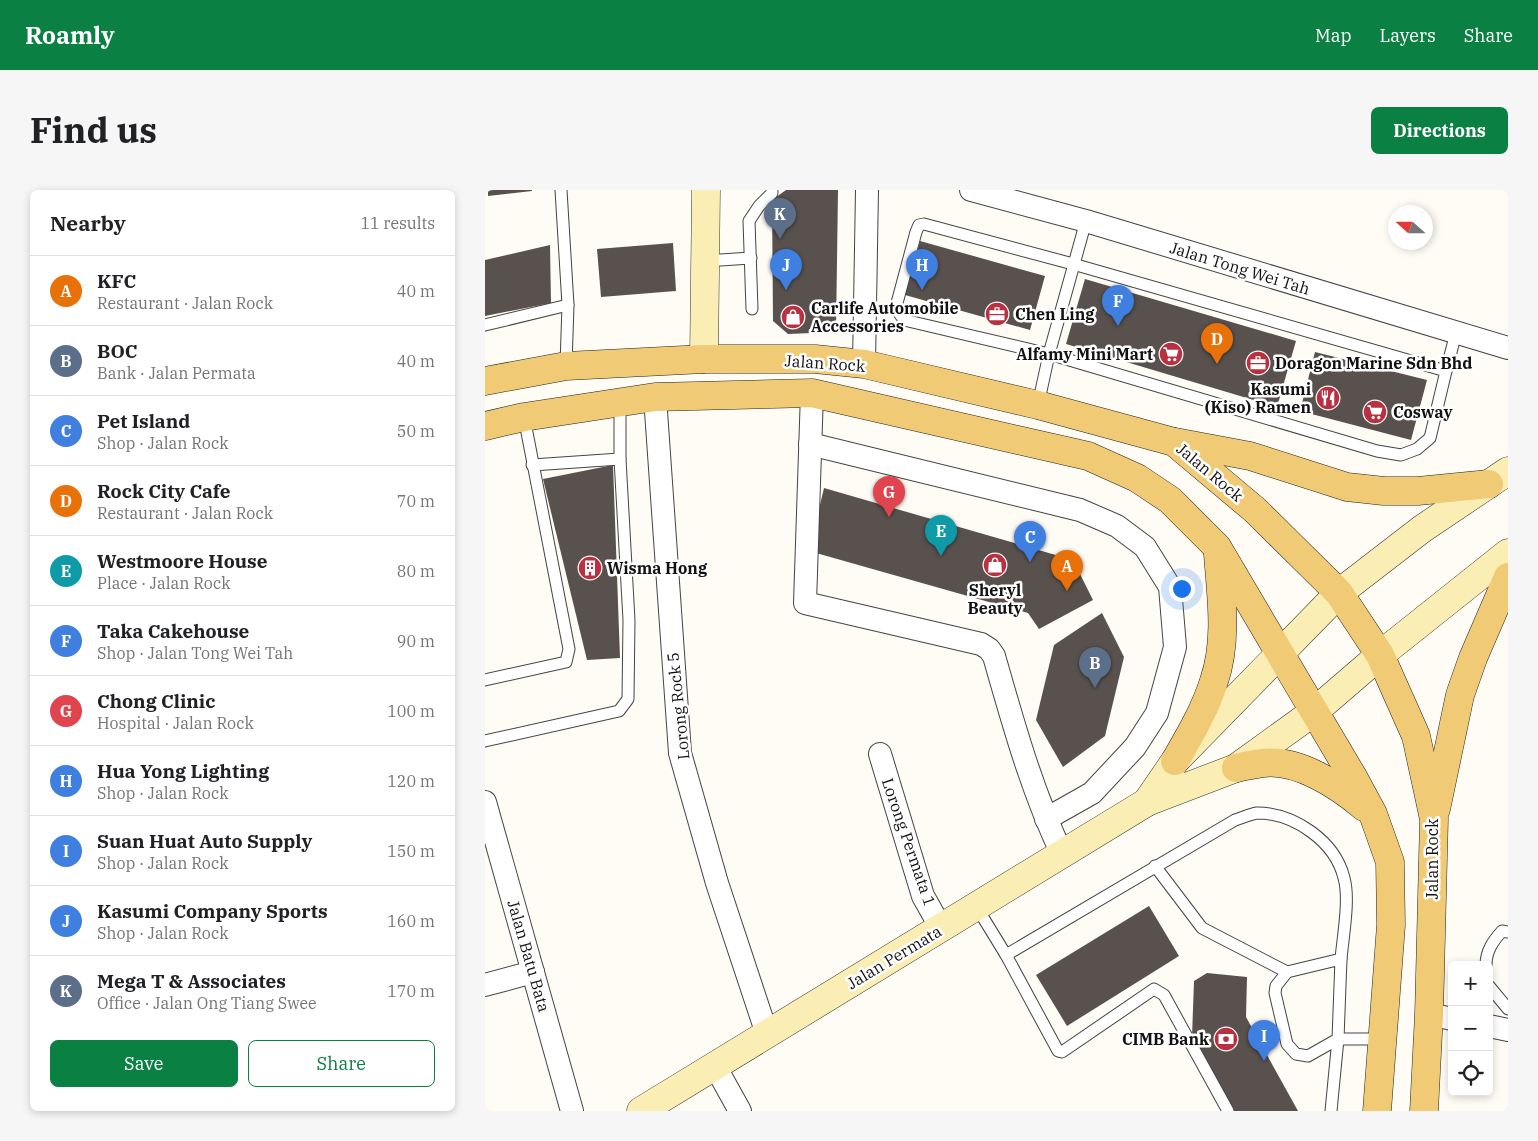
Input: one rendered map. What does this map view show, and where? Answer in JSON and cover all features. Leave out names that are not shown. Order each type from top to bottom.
[{"type":"main road","name":"Jalan Rock","points":[[485,382],[566,366],[704,359],[815,360],[864,364],[1038,405],[1174,442],[1255,510],[1339,593],[1380,655],[1415,736],[1434,819],[1441,1016],[1424,1111]]},
{"type":"main road","name":"Jalan Rock","points":[[485,426],[655,396],[812,393],[1088,456],[1137,478],[1170,500],[1217,548],[1315,712],[1373,814],[1390,862],[1391,924],[1377,1111]]},
{"type":"main road","points":[[1174,442],[1250,456],[1347,487],[1384,492],[1418,491],[1499,478]]},
{"type":"main road","points":[[1175,761],[1199,720],[1215,679],[1221,649],[1223,618],[1217,548]]},
{"type":"main road","points":[[1434,819],[1460,695],[1473,658],[1508,578]]},
{"type":"main road","points":[[1236,768],[1265,762],[1295,767],[1342,788],[1373,814]]},
{"type":"street","points":[[704,359],[706,190]]},
{"type":"street","points":[[864,364],[867,190]]},
{"type":"street","name":"Jalan Tong Wei Tah","points":[[971,190],[1086,221],[1508,348]]},
{"type":"street","points":[[812,393],[805,603],[981,644],[989,649],[994,656],[1011,718],[1046,819],[1062,854]]},
{"type":"street","name":"Lorong Rock 5","points":[[655,396],[680,753],[717,883],[767,1034]]},
{"type":"street","points":[[810,444],[1080,510],[1117,526],[1145,547],[1170,587],[1175,647],[1157,713],[1135,747],[1092,793],[1046,819]]},
{"type":"street","points":[[1147,802],[1175,761],[1278,653],[1339,593],[1422,529],[1499,478]]},
{"type":"street","points":[[1147,802],[1236,768],[1315,712],[1380,655],[1508,553]]},
{"type":"street","name":"Lorong Permata 1","points":[[880,754],[923,896],[941,928]]},
{"type":"street","name":"Jalan Batu Bata","points":[[485,802],[572,1111]]},
{"type":"street","name":"Jalan Permata","points":[[641,1111],[1147,802]]},
{"type":"street","points":[[485,985],[533,972]]},
{"type":"street","points":[[1493,1027],[1508,1030]]},
{"type":"street","points":[[715,1066],[740,1111]]},
{"type":"lane","points":[[561,190],[568,305],[566,366]]},
{"type":"lane","points":[[752,309],[749,221],[772,190]]},
{"type":"lane","points":[[1038,405],[1049,354],[1086,221]]},
{"type":"lane","points":[[1446,371],[1073,264],[924,224],[919,225],[897,303],[899,313],[905,320],[1049,354],[1377,451],[1401,455],[1417,449],[1430,438],[1456,333]]},
{"type":"lane","points":[[705,261],[751,258]]},
{"type":"lane","points":[[485,325],[568,305]]},
{"type":"lane","points":[[485,741],[619,711],[628,698],[629,620],[620,459],[620,402]]},
{"type":"lane","points":[[485,680],[566,662],[569,649],[524,418]]},
{"type":"lane","points":[[532,465],[620,459]]},
{"type":"lane","points":[[1006,955],[1235,820],[1255,813],[1277,815],[1295,822],[1312,832],[1325,846],[1336,860],[1345,878],[1338,1038],[1331,1111]]},
{"type":"lane","points":[[1155,866],[1203,928],[1287,972]]},
{"type":"lane","points":[[976,906],[1006,955],[1056,1048],[1062,1052],[1154,989],[1160,991],[1164,994],[1228,1111]]},
{"type":"lane","points":[[1486,961],[1493,941],[1502,931],[1508,932]]},
{"type":"lane","points":[[1341,959],[1287,972],[1276,986],[1275,993],[1287,1044],[1296,1054],[1309,1056],[1338,1038],[1381,1039]]},
{"type":"lane","points":[[1493,991],[1508,1009]]},
{"type":"building","points":[[488,190],[532,190],[532,191],[488,196]]},
{"type":"building","points":[[786,190],[838,190],[836,332],[788,334],[773,321],[772,200]]},
{"type":"building","points":[[920,241],[1045,276],[1030,330],[905,295]]},
{"type":"building","points":[[673,243],[676,291],[601,297],[597,249]]},
{"type":"building","points":[[550,245],[551,303],[485,316],[485,260]]},
{"type":"building","points":[[1085,279],[1296,341],[1277,407],[1066,344]]},
{"type":"building","points":[[1315,352],[1427,380],[1411,440],[1300,411]]},
{"type":"building","name":"Wisma Hong","points":[[613,465],[620,658],[587,660],[543,479]]},
{"type":"building","points":[[824,488],[1073,560],[1093,600],[1039,629],[1028,613],[809,551]]},
{"type":"building","points":[[1102,613],[1124,657],[1105,736],[1063,767],[1036,720],[1054,645]]},
{"type":"building","points":[[1149,906],[1179,956],[1067,1026],[1036,975]]},
{"type":"building","points":[[1207,973],[1247,977],[1246,1017],[1298,1111],[1231,1111],[1192,1037],[1194,981]]},
{"type":"place","name":"Mega T & Associates","points":[[780,239]]},
{"type":"place","name":"Kasumi Company Sports","points":[[786,290]]},
{"type":"place","name":"Hua Yong Lighting","points":[[922,290]]},
{"type":"place","name":"Chen Ling","points":[[997,314]]},
{"type":"place","name":"Carlife Automobile Accessories","points":[[793,317]]},
{"type":"place","name":"Taka Cakehouse","points":[[1118,326]]},
{"type":"place","name":"Alfamy Mini Mart","points":[[1171,354]]},
{"type":"place","name":"Doragon Marine Sdn Bhd","points":[[1258,363]]},
{"type":"place","name":"Rock City Cafe","points":[[1217,364]]},
{"type":"place","name":"Kasumi (Kiso) Ramen","points":[[1328,398]]},
{"type":"place","name":"Cosway","points":[[1375,412]]},
{"type":"place","name":"Chong Clinic","points":[[889,517]]},
{"type":"place","name":"Westmoore House","points":[[941,556]]},
{"type":"place","name":"Pet Island","points":[[1030,562]]},
{"type":"place","name":"Sheryl Beauty","points":[[995,565]]},
{"type":"place","name":"Wisma Hong","points":[[590,568]]},
{"type":"place","name":"KFC","points":[[1067,591]]},
{"type":"place","name":"BOC","points":[[1095,688]]},
{"type":"place","name":"CIMB Bank","points":[[1226,1039]]},
{"type":"place","name":"Suan Huat Auto Supply","points":[[1264,1061]]}]
